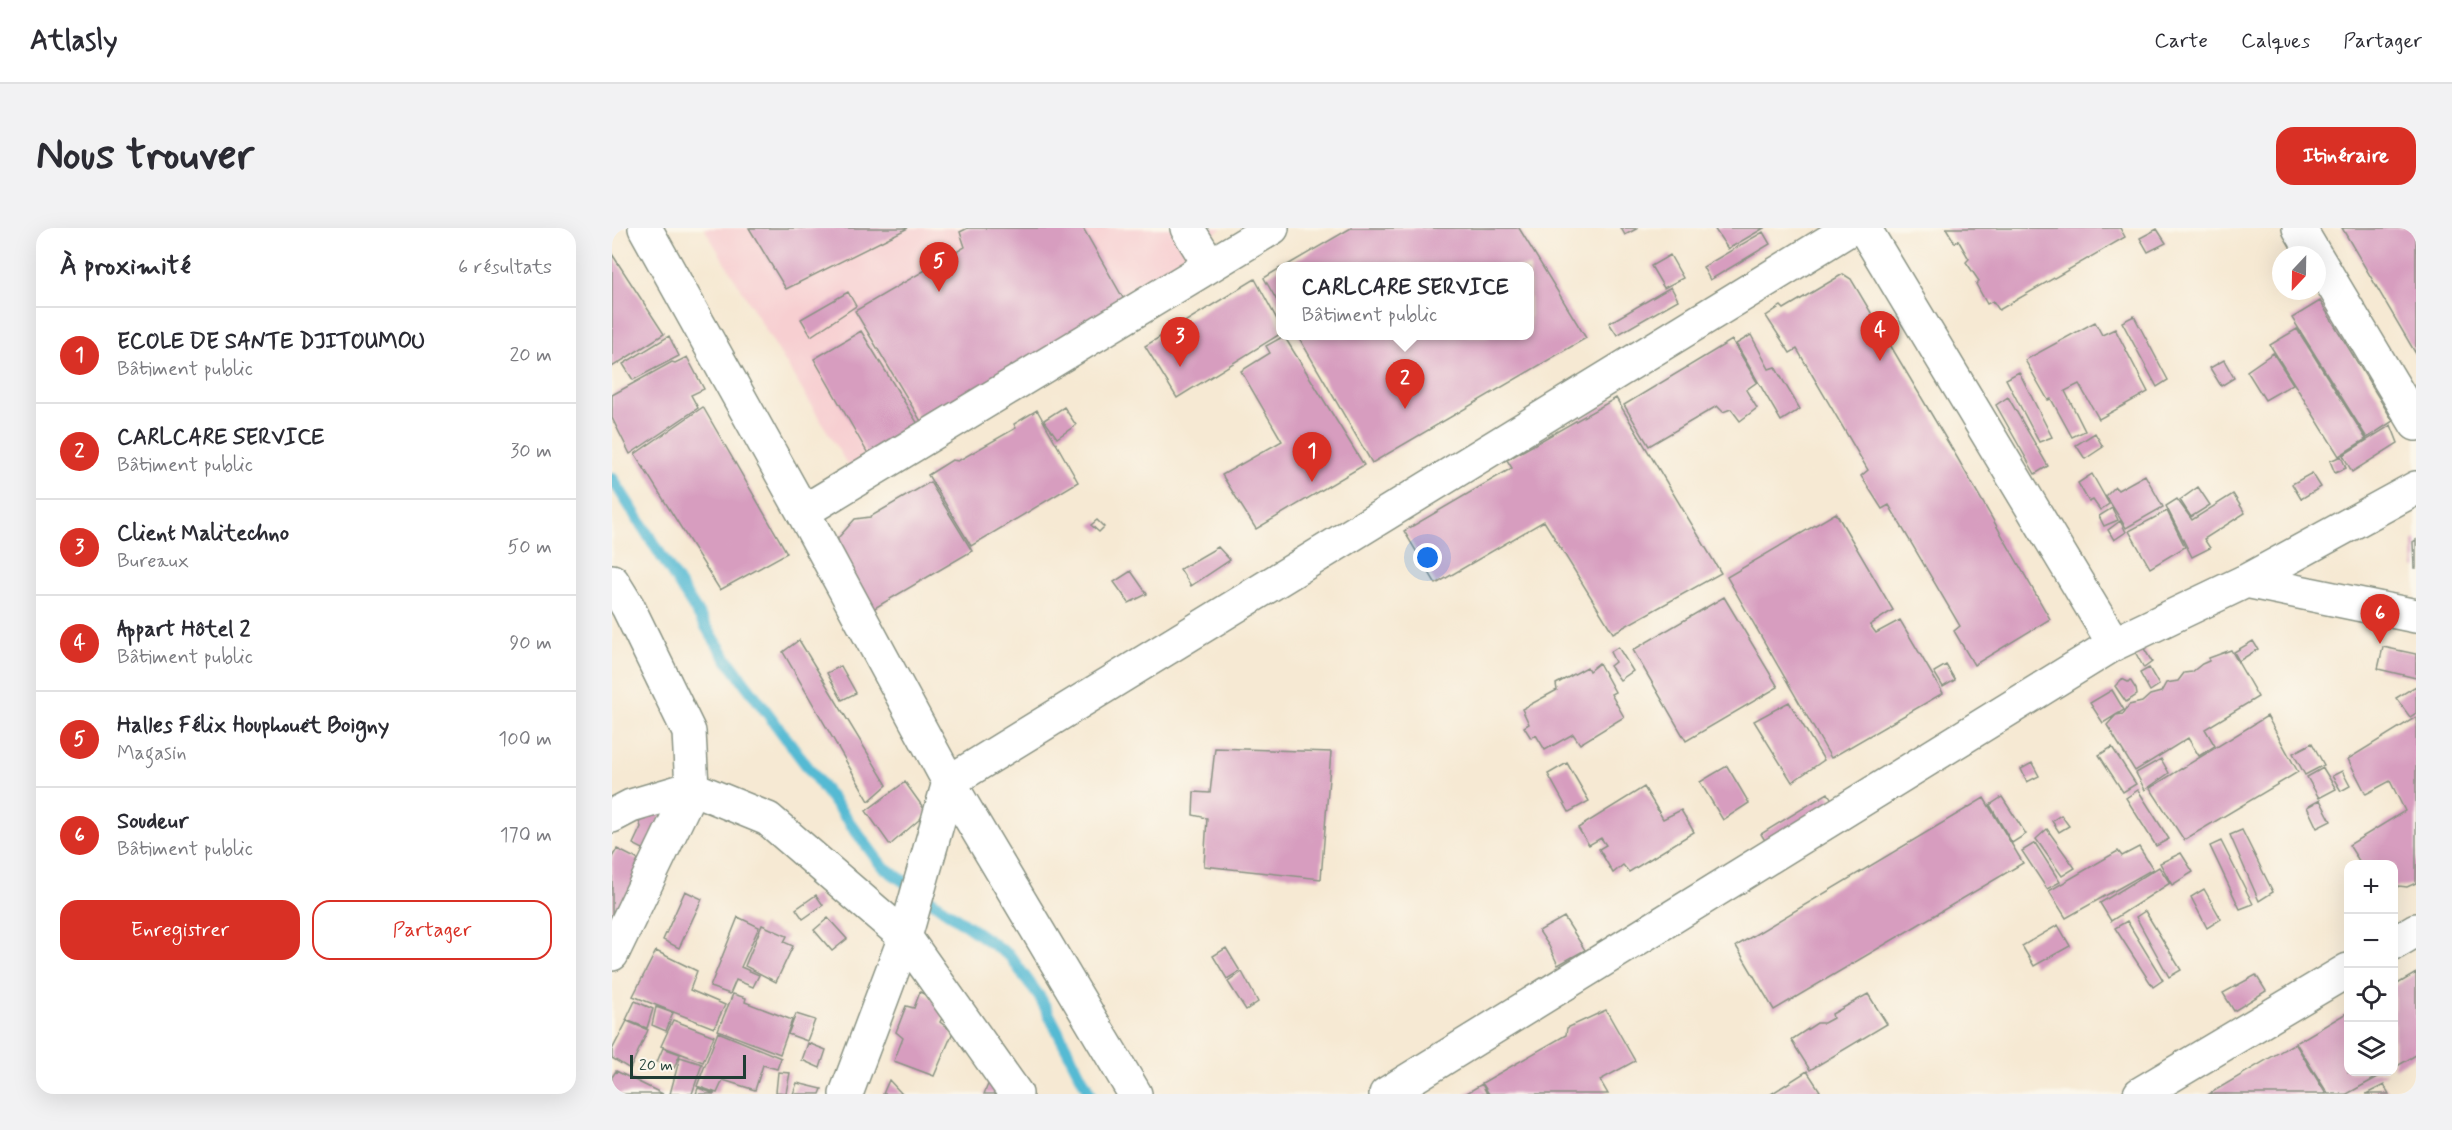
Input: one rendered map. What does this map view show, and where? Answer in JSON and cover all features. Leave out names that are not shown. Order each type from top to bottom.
[{"type":"street","points":[[645,228],[803,512],[946,795],[1135,1094]]},
{"type":"street","points":[[1187,228],[1210,266]]},
{"type":"street","points":[[803,512],[1272,228]]},
{"type":"street","points":[[846,1094],[905,937],[946,795],[1851,228]]},
{"type":"street","points":[[1864,228],[2114,644]]},
{"type":"street","points":[[2299,228],[2310,246]]},
{"type":"street","points":[[2326,274],[2416,424]]},
{"type":"street","points":[[1386,1094],[2114,644],[2246,581],[2416,488]]},
{"type":"street","points":[[612,581],[628,607],[689,732],[692,788],[612,954]]},
{"type":"street","points":[[2246,581],[2416,616]]},
{"type":"street","points":[[612,816],[631,806],[692,788],[768,819],[905,937],[1016,1094]]},
{"type":"street","points":[[2398,941],[2416,930]]},
{"type":"street","points":[[2140,1094],[2344,973]]},
{"type":"shaded area","points":[[704,228],[1222,228],[1049,356],[850,469]]},
{"type":"building","points":[[749,228],[908,228],[786,289]]},
{"type":"building","points":[[968,228],[1083,228],[1127,305],[925,428],[855,311],[965,247],[960,232]]},
{"type":"building","points":[[1351,228],[1519,228],[1586,338],[1372,463],[1300,340],[1534,340],[1534,262],[1293,262]]},
{"type":"building","points":[[1621,228],[1638,228],[1625,235]]},
{"type":"building","points":[[1714,228],[1764,228],[1728,249]]},
{"type":"building","points":[[1946,228],[2120,228],[2125,237],[1999,310],[1993,301],[1987,304],[1976,284],[1979,281],[1966,262],[1969,259],[1958,240],[1955,243]]},
{"type":"building","points":[[2342,228],[2416,228],[2416,354]]},
{"type":"building","points":[[2157,229],[2166,243],[2148,252],[2140,238]]},
{"type":"building","points":[[1763,232],[1770,244],[1710,280],[1703,267]]},
{"type":"building","points":[[612,254],[664,334],[612,367]]},
{"type":"building","points":[[1670,255],[1683,278],[1664,288],[1651,266]]},
{"type":"building","points":[[1276,270],[1276,299],[1264,278]]},
{"type":"building","points":[[1843,274],[1851,279],[2050,619],[1974,665],[1954,631],[1960,626],[1889,505],[1882,509],[1861,476],[1868,470],[1797,349],[1790,353],[1766,316],[1781,306],[1784,309]]},
{"type":"building","points":[[1255,279],[1276,318],[1276,336],[1177,398],[1145,346]]},
{"type":"building","points":[[1671,287],[1678,300],[1617,335],[1609,323]]},
{"type":"building","points":[[848,292],[856,306],[811,336],[801,319]]},
{"type":"building","points":[[2320,301],[2393,421],[2367,438],[2292,318]]},
{"type":"building","points":[[2134,316],[2168,380],[2157,387],[2122,322]]},
{"type":"building","points":[[2095,322],[2102,335],[2115,329],[2148,392],[2099,419],[2079,384],[2065,391],[2085,431],[2072,437],[2051,399],[2048,400],[2025,360]]},
{"type":"building","points":[[2297,329],[2366,439],[2339,456],[2270,345]]},
{"type":"building","points":[[861,331],[921,429],[871,459],[814,359]]},
{"type":"building","points":[[1751,335],[1769,369],[1775,367],[1800,409],[1781,421],[1736,344]]},
{"type":"building","points":[[669,336],[679,356],[633,380],[623,364]]},
{"type":"building","points":[[1277,340],[1286,340],[1364,465],[1256,529],[1222,475],[1282,441],[1241,371],[1270,353],[1266,346]]},
{"type":"building","points":[[1732,340],[1757,382],[1746,390],[1757,408],[1740,421],[1731,409],[1723,412],[1717,406],[1649,446],[1624,405]]},
{"type":"building","points":[[2273,353],[2293,384],[2265,400],[2247,371]]},
{"type":"building","points":[[687,357],[704,389],[691,395],[698,408],[630,454],[612,418],[612,395],[672,362],[675,363]]},
{"type":"building","points":[[2224,360],[2234,378],[2221,386],[2210,368]]},
{"type":"building","points":[[2019,372],[2052,437],[2039,442],[2006,379]]},
{"type":"building","points":[[2008,397],[2048,466],[2035,474],[1996,405]]},
{"type":"building","points":[[1616,398],[1721,573],[1613,633],[1544,521],[1436,584],[1404,531],[1512,468],[1507,460]]},
{"type":"building","points":[[703,407],[787,553],[720,590],[635,454]]},
{"type":"building","points":[[1064,407],[1076,425],[1057,438],[1044,420]]},
{"type":"building","points":[[1037,410],[1078,482],[971,546],[928,475],[952,460],[958,461],[1016,428],[1014,424]]},
{"type":"building","points":[[2391,425],[2398,443],[2352,472],[2343,455]]},
{"type":"building","points":[[2095,433],[2103,447],[2085,459],[2076,445]]},
{"type":"building","points":[[2341,456],[2346,468],[2335,473],[2330,461]]},
{"type":"building","points":[[2312,473],[2321,487],[2301,499],[2292,484]]},
{"type":"building","points":[[2092,474],[2109,504],[2100,510],[2093,500],[2089,502],[2078,483]]},
{"type":"building","points":[[2145,475],[2163,507],[2126,528],[2106,496],[2115,487],[2118,490]]},
{"type":"building","points":[[930,482],[972,551],[868,612],[837,558],[838,538],[855,519],[870,517]]},
{"type":"building","points":[[2198,487],[2210,505],[2191,517],[2180,500]]},
{"type":"building","points":[[2233,494],[2245,513],[2204,539],[2210,548],[2192,557],[2166,506],[2177,499],[2192,520]]},
{"type":"building","points":[[2112,508],[2118,520],[2104,526],[2099,516]]},
{"type":"building","points":[[2167,511],[2185,547],[2150,568],[2129,531]]},
{"type":"building","points":[[1836,513],[1893,610],[1870,625],[1876,633],[1900,620],[1943,693],[1831,758],[1727,577]]},
{"type":"building","points":[[1097,520],[1104,527],[1099,532],[1091,525]]},
{"type":"building","points":[[2120,521],[2126,532],[2114,540],[2108,530]]},
{"type":"building","points":[[2416,540],[2416,568],[2414,568],[2413,542]]},
{"type":"building","points":[[1218,547],[1230,560],[1191,586],[1180,569]]},
{"type":"building","points":[[1131,571],[1147,594],[1129,603],[1114,582]]},
{"type":"building","points":[[1724,597],[1778,687],[1686,741],[1633,650]]},
{"type":"building","points":[[799,640],[887,785],[869,801],[783,652]]},
{"type":"building","points":[[2253,641],[2258,649],[2239,661],[2234,652]]},
{"type":"building","points":[[2142,645],[2152,662],[2144,668],[2134,650]]},
{"type":"building","points":[[1618,647],[1633,671],[1620,680],[1610,666],[1615,662],[1610,652]]},
{"type":"building","points":[[2383,647],[2416,654],[2416,678],[2378,669]]},
{"type":"building","points":[[2231,650],[2258,697],[2205,729],[2215,746],[2199,756],[2188,738],[2135,771],[2107,725],[2116,715],[2123,714],[2129,705],[2142,702],[2150,695],[2161,692],[2166,683],[2178,681],[2184,673],[2192,672],[2209,661],[2209,658]]},
{"type":"building","points":[[1599,663],[1615,692],[1611,694],[1624,717],[1580,744],[1573,734],[1545,750],[1536,735],[1531,738],[1524,727],[1529,724],[1522,709],[1557,690],[1556,684],[1587,667],[1589,671]]},
{"type":"building","points":[[1946,665],[1955,680],[1943,687],[1934,672]]},
{"type":"building","points":[[841,666],[856,693],[842,700],[827,673]]},
{"type":"building","points":[[2149,668],[2159,685],[2150,691],[2140,673]]},
{"type":"building","points":[[2122,679],[2128,682],[2130,680],[2136,689],[2137,695],[2126,702],[2115,686]]},
{"type":"building","points":[[2416,686],[2416,713],[2410,717],[2396,698]]},
{"type":"building","points":[[2112,690],[2124,710],[2103,723],[2090,703]]},
{"type":"building","points":[[1789,702],[1824,760],[1792,782],[1754,721]]},
{"type":"building","points":[[2267,716],[2298,772],[2184,840],[2150,788]]},
{"type":"building","points":[[2416,717],[2416,883],[2407,887],[2398,887],[2398,860],[2358,860],[2349,845],[2405,811],[2390,781],[2366,794],[2348,759]]},
{"type":"building","points":[[2312,743],[2324,765],[2305,775],[2293,753]]},
{"type":"building","points":[[2112,747],[2136,784],[2123,792],[2099,755]]},
{"type":"building","points":[[1215,748],[1331,752],[1321,879],[1204,866],[1207,818],[1193,815],[1194,792],[1210,793]]},
{"type":"building","points":[[2161,759],[2169,773],[2145,790],[2136,773]]},
{"type":"building","points":[[1567,763],[1589,801],[1569,812],[1548,774]]},
{"type":"building","points":[[2032,763],[2039,776],[2027,782],[2021,769]]},
{"type":"building","points":[[1727,766],[1749,803],[1723,820],[1700,782]]},
{"type":"building","points":[[2323,768],[2336,789],[2319,798],[2307,777]]},
{"type":"building","points":[[2342,771],[2350,786],[2341,791],[2332,776]]},
{"type":"building","points":[[905,782],[927,813],[890,845],[866,811]]},
{"type":"building","points":[[1644,787],[1663,819],[1681,810],[1694,832],[1629,872],[1623,865],[1613,873],[1599,849],[1606,845],[1601,838],[1589,845],[1578,828]]},
{"type":"building","points":[[2138,790],[2169,839],[2156,846],[2126,798]]},
{"type":"building","points":[[1828,793],[1836,807],[1769,847],[1761,834]]},
{"type":"building","points":[[2002,797],[2026,834],[2012,843],[1990,805]]},
{"type":"building","points":[[1984,798],[2023,863],[1774,1010],[1736,946]]},
{"type":"building","points":[[2320,800],[2331,821],[2317,828],[2307,807]]},
{"type":"building","points":[[655,809],[664,811],[645,850],[633,844],[641,827],[639,821]]},
{"type":"building","points":[[2061,815],[2069,826],[2059,832],[2052,821]]},
{"type":"building","points":[[2047,829],[2075,868],[2062,876],[2036,839]]},
{"type":"building","points":[[2242,830],[2273,892],[2259,901],[2230,835]]},
{"type":"building","points":[[2221,841],[2253,904],[2240,909],[2210,846]]},
{"type":"building","points":[[2035,843],[2060,882],[2047,889],[2022,851]]},
{"type":"building","points":[[2139,847],[2153,869],[2066,918],[2049,891],[2118,851],[2122,856]]},
{"type":"building","points":[[617,849],[645,863],[612,925],[612,857]]},
{"type":"building","points":[[2181,853],[2193,872],[2172,885],[2160,863]]},
{"type":"building","points":[[2159,867],[2170,883],[2111,921],[2100,903]]},
{"type":"building","points":[[2204,889],[2221,919],[2207,928],[2191,897]]},
{"type":"building","points":[[685,891],[702,899],[679,948],[663,940]]},
{"type":"building","points":[[816,895],[823,905],[803,919],[796,909]]},
{"type":"building","points":[[2145,911],[2181,970],[2169,977],[2136,917]]},
{"type":"building","points":[[738,917],[759,927],[741,967],[759,975],[753,987],[736,980],[730,994],[710,987]]},
{"type":"building","points":[[1564,917],[1585,950],[1558,965],[1539,931]]},
{"type":"building","points":[[828,918],[847,939],[832,951],[814,930]]},
{"type":"building","points":[[2127,921],[2163,980],[2153,987],[2115,928]]},
{"type":"building","points":[[762,925],[787,936],[784,942],[793,946],[776,982],[745,966]]},
{"type":"building","points":[[2058,925],[2070,946],[2034,966],[2022,946]]},
{"type":"building","points":[[1226,948],[1240,971],[1227,979],[1213,956]]},
{"type":"building","points":[[656,951],[697,971],[690,990],[725,1005],[714,1028],[633,996]]},
{"type":"building","points":[[1242,972],[1258,1002],[1246,1010],[1228,982]]},
{"type":"building","points":[[2416,973],[2416,1055],[2398,1066],[2398,1022],[2398,984]]},
{"type":"building","points":[[2256,975],[2266,991],[2234,1011],[2223,993]]},
{"type":"building","points":[[920,992],[948,1006],[940,1022],[953,1032],[934,1076],[894,1061],[903,1038],[896,1032],[906,1006],[914,1008]]},
{"type":"building","points":[[733,994],[746,998],[745,1002],[792,1020],[780,1054],[718,1030]]},
{"type":"building","points":[[1868,994],[1887,1024],[1810,1070],[1791,1040],[1817,1023],[1824,1023],[1833,1018],[1832,1014]]},
{"type":"building","points":[[635,1001],[653,1009],[647,1028],[626,1020]]},
{"type":"building","points":[[656,1007],[673,1013],[666,1031],[652,1025]]},
{"type":"building","points":[[1606,1010],[1635,1061],[1600,1080],[1608,1094],[1489,1094],[1482,1083],[1566,1035],[1567,1028]]},
{"type":"building","points":[[796,1014],[815,1020],[807,1041],[788,1034]]},
{"type":"building","points":[[2344,1014],[2344,1076],[2380,1076],[2347,1094],[2328,1094],[2296,1043]]},
{"type":"building","points":[[673,1020],[714,1036],[703,1062],[661,1046]]},
{"type":"building","points":[[627,1021],[648,1030],[630,1069],[612,1058],[612,1050]]},
{"type":"building","points":[[718,1032],[781,1058],[777,1069],[763,1065],[755,1090],[723,1080],[717,1093],[697,1086]]},
{"type":"building","points":[[808,1043],[826,1050],[820,1068],[802,1060]]},
{"type":"building","points":[[2295,1043],[2326,1094],[2209,1094]]},
{"type":"building","points":[[663,1048],[680,1054],[674,1068],[657,1062]]},
{"type":"building","points":[[680,1057],[702,1064],[692,1094],[670,1094]]},
{"type":"building","points":[[616,1071],[663,1094],[612,1094],[612,1077]]},
{"type":"building","points":[[1807,1071],[1820,1091],[1814,1094],[1771,1094]]},
{"type":"building","points":[[778,1072],[790,1073],[786,1093],[776,1092]]},
{"type":"building","points":[[992,1075],[1006,1094],[984,1094]]},
{"type":"building","points":[[889,1080],[902,1094],[883,1094]]},
{"type":"building","points":[[797,1083],[822,1089],[820,1094],[793,1094]]},
{"type":"building","points":[[1482,1084],[1487,1094],[1465,1094]]},
{"type":"building","points":[[2384,1085],[2389,1094],[2366,1094]]},
{"type":"building","points":[[698,1088],[715,1094],[696,1094]]},
{"type":"waterway","points":[[612,478],[726,658],[882,866],[1010,956],[1041,999],[1090,1094]]},
{"type":"place","name":"Halles Félix Houphouët Boigny","points":[[939,292]]},
{"type":"place","name":"Appart Hôtel 2","points":[[1880,361]]},
{"type":"place","name":"Client Malitechno","points":[[1180,367]]},
{"type":"place","name":"CARLCARE SERVICE","points":[[1405,409]]},
{"type":"place","name":"ECOLE DE SANTE DJITOUMOU","points":[[1312,482]]},
{"type":"place","name":"Soudeur","points":[[2380,644]]}]
